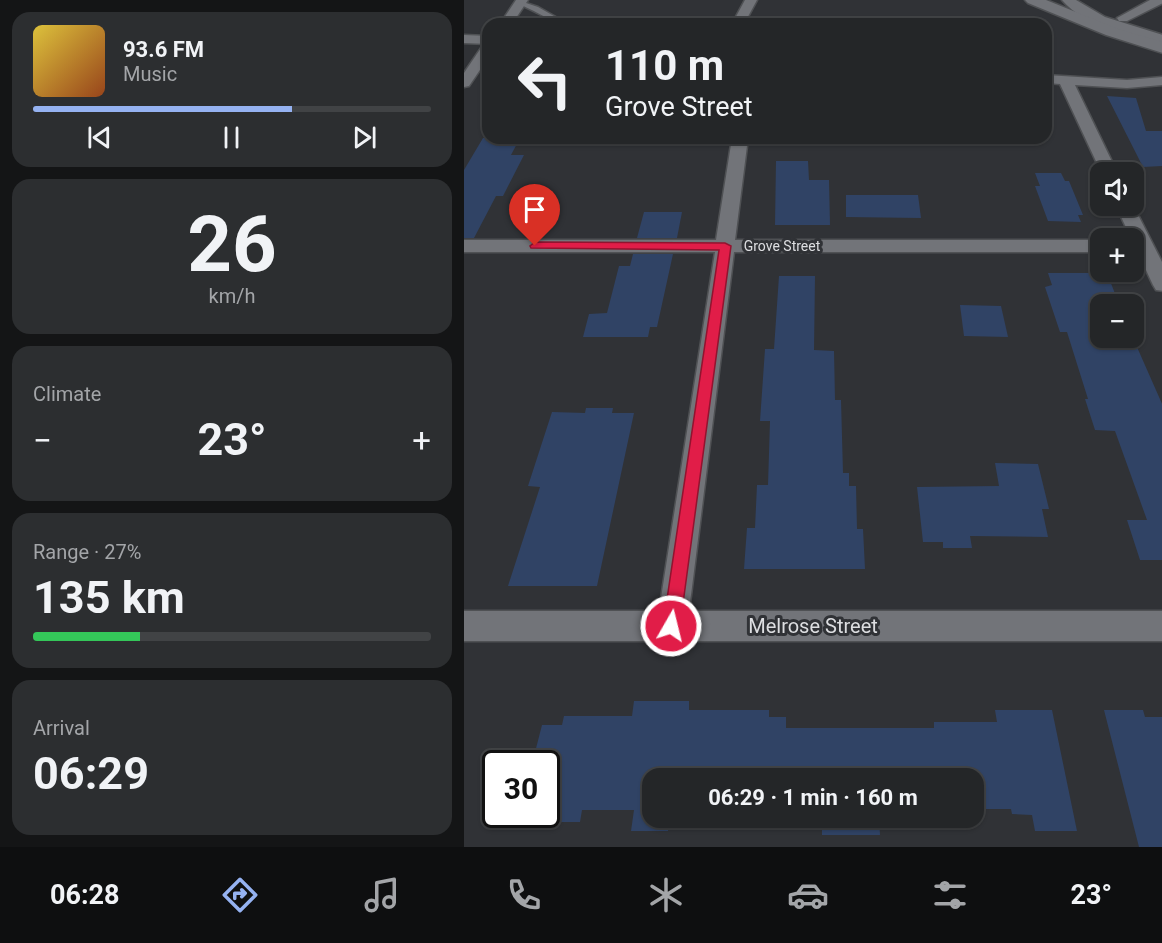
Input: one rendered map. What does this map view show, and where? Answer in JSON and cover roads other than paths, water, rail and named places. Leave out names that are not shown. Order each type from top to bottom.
[{"type":"street","points":[[741,18],[751,0]]},
{"type":"street","points":[[1033,0],[1102,28],[1163,48]]},
{"type":"street","points":[[1068,0],[1079,10],[1163,39]]},
{"type":"street","points":[[1075,0],[1163,31]]},
{"type":"street","points":[[1123,18],[1159,0]]},
{"type":"street","points":[[510,18],[521,2]]},
{"type":"street","points":[[464,39],[482,40]]},
{"type":"street","points":[[464,83],[482,57]]},
{"type":"street","points":[[1052,79],[1127,84],[1163,81]]},
{"type":"street","points":[[1065,80],[1104,162]]},
{"type":"street","points":[[671,626],[739,144]]},
{"type":"street","points":[[1130,216],[1147,246],[1163,285]]},
{"type":"street","name":"Grove Street","points":[[464,246],[1090,246]]},
{"type":"street","name":"Melrose Street","points":[[464,626],[1163,627]]},
{"type":"lane","points":[[536,8],[542,0]]},
{"type":"lane","points":[[521,2],[554,18]]}]
